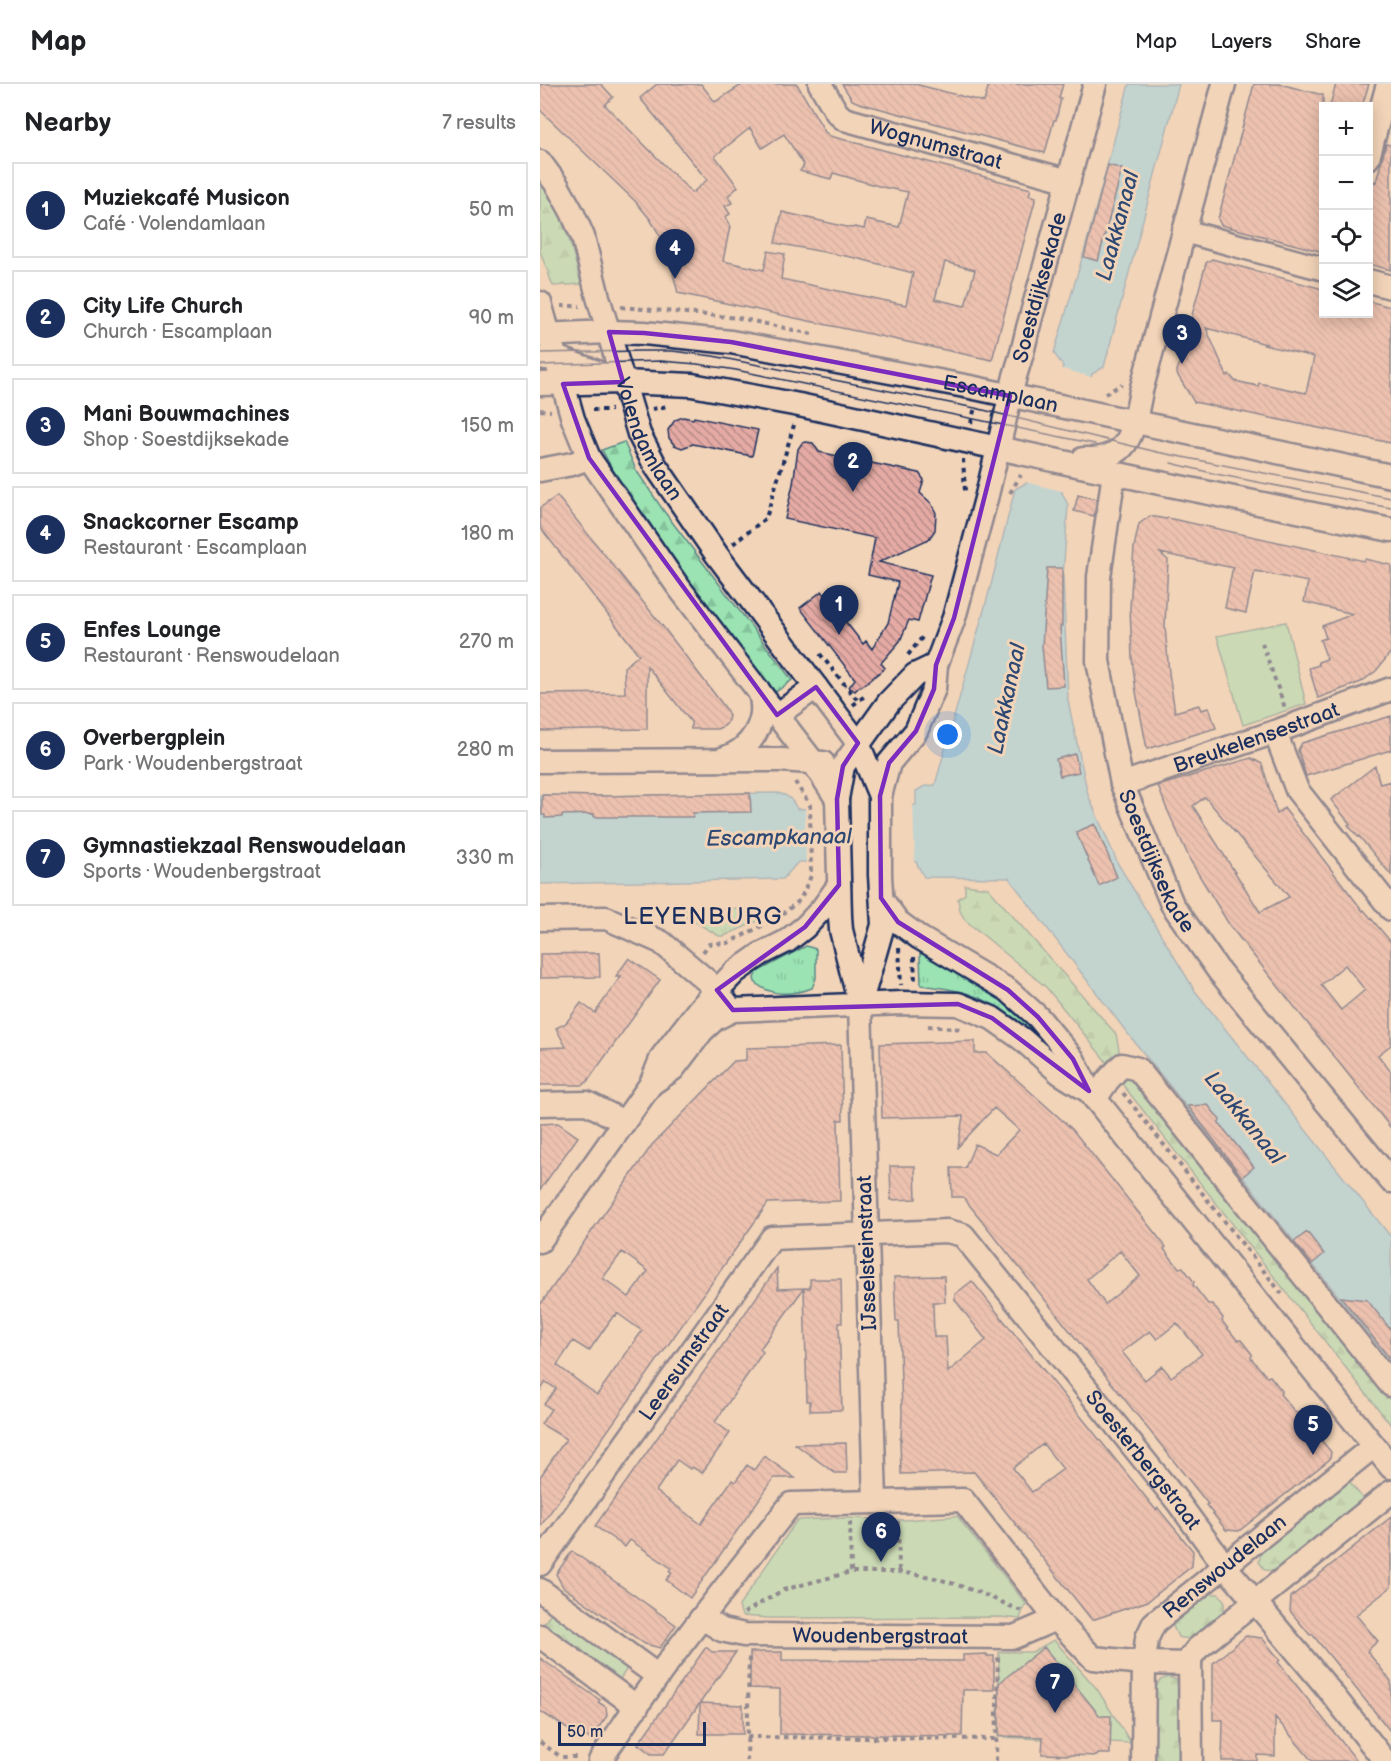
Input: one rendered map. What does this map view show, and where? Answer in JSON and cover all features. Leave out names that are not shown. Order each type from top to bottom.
[{"type":"street","name":"Wognumstraat","points":[[820,84],[837,113],[844,119],[1069,181]]},
{"type":"street","name":"Soestdijksekade","points":[[860,1005],[883,925],[880,875],[880,799],[889,763],[916,730],[934,689],[936,665],[954,618],[999,448],[1010,396],[1095,84]]},
{"type":"street","points":[[1077,462],[1110,456],[1126,444],[1134,422],[1224,84]]},
{"type":"street","points":[[1369,156],[1383,137],[1388,84]]},
{"type":"street","name":"Volendamlaan","points":[[540,162],[557,185],[583,237],[639,434],[655,465],[717,555],[858,743]]},
{"type":"street","points":[[1184,231],[1319,268]]},
{"type":"street","points":[[1373,282],[1391,287]]},
{"type":"street","points":[[540,303],[548,358],[563,384],[589,458],[677,585],[813,762],[837,801]]},
{"type":"street","name":"Escamplaan","points":[[548,358],[609,332]]},
{"type":"street","name":"Escamplaan","points":[[544,334],[609,332],[663,334],[731,342],[1010,396],[1391,476]]},
{"type":"street","points":[[548,358],[623,382]]},
{"type":"street","points":[[540,384],[648,382],[692,385],[799,405],[965,451],[999,448],[1077,462],[1114,473],[1391,530]]},
{"type":"street","points":[[540,470],[572,465],[589,458]]},
{"type":"street","name":"Soestdijksekade","points":[[1114,473],[1099,577],[1098,661],[1122,784],[1172,904],[1218,970],[1391,1182]]},
{"type":"street","points":[[860,1005],[841,930],[837,801],[843,766],[890,702],[915,675],[936,665]]},
{"type":"street","points":[[777,715],[816,687]]},
{"type":"street","name":"Breukelensestraat","points":[[1122,784],[1391,689]]},
{"type":"street","points":[[717,760],[730,757],[741,750],[759,728],[763,701],[759,691]]},
{"type":"street","points":[[1283,729],[1297,790],[1391,909]]},
{"type":"street","name":"Soestdijksekade","points":[[858,743],[880,799]]},
{"type":"street","points":[[540,761],[782,760],[843,766]]},
{"type":"street","points":[[540,1241],[651,1084],[662,1057],[699,1008],[735,972],[761,954],[787,941],[805,927],[822,909],[838,880]]},
{"type":"street","points":[[881,898],[898,922],[920,938],[1008,990],[1038,1017],[1073,1059],[1092,1095],[1391,1467]]},
{"type":"street","points":[[540,919],[606,918],[661,942],[717,990],[733,1010]]},
{"type":"street","points":[[651,1084],[673,1069],[702,1031],[715,1019],[733,1010],[909,1003],[958,1004],[992,1018],[1092,1095]]},
{"type":"street","name":"IJsselsteinstraat","points":[[860,1005],[875,1502]]},
{"type":"street","points":[[1092,1095],[1122,1065],[1138,1069],[1391,1385]]},
{"type":"street","points":[[540,1104],[587,1104],[624,1122]]},
{"type":"street","name":"Soesterbergstraat","points":[[866,1235],[947,1231],[963,1235],[1178,1501],[1224,1565],[1325,1685],[1385,1761]]},
{"type":"street","name":"Leersumstraat","points":[[540,1564],[772,1238],[866,1235]]},
{"type":"street","name":"Renswoudelaan","points":[[1143,1761],[1144,1663],[1147,1638],[1154,1623],[1374,1446]]},
{"type":"street","points":[[1191,1761],[1190,1658],[1198,1648],[1391,1492]]},
{"type":"street","points":[[601,1759],[658,1676],[791,1504],[963,1500],[1048,1622],[1093,1658],[1144,1663],[1190,1664]]},
{"type":"street","points":[[540,1590],[658,1676]]},
{"type":"street","name":"Woudenbergstraat","points":[[702,1618],[722,1630],[749,1635],[1014,1637],[1048,1622]]},
{"type":"street","points":[[540,1636],[637,1707]]},
{"type":"path","points":[[626,307],[633,333]]},
{"type":"path","points":[[540,410],[655,409],[648,382]]},
{"type":"path","points":[[966,492],[965,451],[980,390]]},
{"type":"path","points":[[717,555],[766,518],[799,405]]},
{"type":"path","points":[[902,662],[926,632]]},
{"type":"path","points":[[1262,644],[1283,729]]},
{"type":"path","points":[[858,701],[868,694]]},
{"type":"path","points":[[691,967],[709,944],[729,943],[776,918],[800,900],[811,876],[810,805]]},
{"type":"path","points":[[898,922],[909,1003],[918,1026],[968,1030]]},
{"type":"path","points":[[909,1003],[914,953],[920,938]]},
{"type":"path","points":[[898,1502],[899,1572]]},
{"type":"path","points":[[850,1503],[850,1572]]},
{"type":"path","points":[[722,1630],[756,1605],[783,1590],[850,1572],[899,1572],[932,1577],[983,1594],[1048,1622]]},
{"type":"path","points":[[747,1761],[749,1635]]},
{"type":"path","points":[[996,1761],[999,1637]]},
{"type":"path","points":[[747,1737],[997,1739]]},
{"type":"path","points":[[540,1742],[561,1757],[601,1759]]},
{"type":"highlighted area","points":[[609,332],[644,333],[731,342],[1010,396],[954,618],[936,665],[934,689],[916,731],[889,763],[880,796],[881,898],[898,922],[1008,990],[1038,1017],[1073,1059],[1089,1091],[992,1018],[958,1004],[733,1010],[717,990],[805,927],[839,885],[837,799],[843,766],[858,743],[816,687],[777,715],[589,458],[563,384],[623,382]]},
{"type":"green space","points":[[540,182],[561,218],[581,284],[553,286],[540,251]]},
{"type":"green space","points":[[624,442],[636,470],[663,510],[792,680],[773,694],[660,545],[620,483],[602,450]]},
{"type":"green space","points":[[1286,622],[1306,704],[1243,725],[1217,636]]},
{"type":"green space","points":[[965,885],[988,888],[1116,1034],[1120,1056],[1109,1065],[1046,987],[965,920],[960,911],[958,899],[965,894]]},
{"type":"green space","points":[[684,909],[757,909],[760,915],[758,921],[719,936],[685,916]]},
{"type":"green space","points":[[806,946],[816,949],[816,978],[812,988],[782,993],[768,990],[755,982],[757,972]]},
{"type":"green space","points":[[923,952],[992,990],[1020,1014],[1033,1032],[1029,1033],[1006,1014],[975,996],[921,985],[920,954]]},
{"type":"green space","points":[[1136,1077],[1391,1393],[1391,1425],[1123,1085],[1123,1079]]},
{"type":"green space","points":[[1349,1481],[1364,1500],[1275,1571],[1265,1570],[1259,1562],[1261,1553]]},
{"type":"green space","points":[[957,1516],[1026,1604],[1020,1619],[742,1616],[739,1606],[797,1520],[846,1518],[905,1520]]},
{"type":"green space","points":[[1209,1594],[1219,1594],[1225,1602],[1223,1612],[1189,1639],[1178,1637],[1173,1626],[1177,1620]]},
{"type":"green space","points":[[551,1613],[628,1667],[620,1679],[544,1623]]},
{"type":"green space","points":[[1054,1640],[1097,1689],[1131,1743],[998,1737],[999,1652],[1032,1652]]},
{"type":"green space","points":[[1168,1677],[1177,1680],[1179,1688],[1179,1761],[1154,1761],[1156,1687],[1160,1680]]},
{"type":"water","points":[[1129,84],[1179,84],[1104,367],[1092,374],[1062,493],[1068,505],[1063,576],[1068,701],[1088,795],[1118,864],[1195,991],[1391,1237],[1391,1362],[1125,1030],[1009,878],[924,877],[916,862],[798,862],[783,879],[540,884],[540,795],[778,793],[789,798],[797,809],[916,805],[916,791],[925,786],[935,785],[991,585],[1015,489],[1030,481],[1063,366],[1054,353],[1086,245]]},
{"type":"pier","points":[[1059,368],[1095,378],[1066,492],[1025,482]]},
{"type":"pier","points":[[913,801],[915,867],[914,865],[806,865],[805,805]]},
{"type":"building","points":[[540,84],[601,84],[613,97],[605,105],[692,193],[707,180],[640,98],[657,84],[701,84],[715,102],[743,84],[797,84],[825,132],[830,136],[1031,189],[1029,195],[1036,197],[992,360],[678,293],[662,239],[650,219],[635,201],[540,110]],"holes":[[[750,128],[762,148],[784,134],[804,165],[800,171],[831,179],[833,173],[908,192],[899,227],[866,220],[864,229],[851,228],[782,212],[775,243],[856,258],[913,273],[906,305],[781,279],[785,254],[768,251],[764,270],[723,261],[730,226],[725,217],[730,214],[725,206],[732,203],[728,196],[738,187],[715,156]],[[945,262],[975,270],[965,306],[935,299]]]},
{"type":"building","points":[[842,84],[915,84],[984,102],[989,84],[1063,84],[1056,120],[1054,120],[1045,153],[859,103],[852,100]]},
{"type":"building","points":[[1254,84],[1280,84],[1323,95],[1323,102],[1319,102],[1319,251],[1221,225],[1218,219]]},
{"type":"building","points":[[1336,84],[1369,84],[1363,102],[1331,102]]},
{"type":"building","points":[[1386,144],[1391,145],[1391,270],[1373,265],[1373,184],[1374,181],[1376,182]]},
{"type":"building","points":[[1108,165],[1122,169],[1098,261],[1084,257]]},
{"type":"building","points":[[1212,259],[1319,288],[1319,318],[1373,318],[1373,302],[1391,307],[1391,443],[1194,402],[1177,371],[1206,263]],"holes":[[[1206,328],[1266,344],[1264,345],[1314,357],[1306,393],[1259,383],[1258,386],[1235,381],[1229,374],[1227,376]]]},
{"type":"building","points":[[683,417],[693,419],[694,417],[758,430],[752,456],[693,444],[682,448],[674,445],[669,438],[668,430],[675,420]]},
{"type":"building","points":[[802,443],[813,443],[819,452],[919,473],[924,480],[920,493],[931,503],[936,513],[935,530],[929,539],[879,562],[931,575],[918,622],[909,620],[900,641],[881,663],[885,668],[855,691],[849,687],[855,679],[800,608],[822,591],[863,644],[866,641],[872,649],[888,623],[898,582],[868,575],[875,538],[785,519],[798,449]]},
{"type":"building","points":[[1078,495],[1097,499],[1094,516],[1074,511]]},
{"type":"building","points":[[557,496],[726,709],[729,716],[724,726],[717,729],[691,729],[691,722],[647,666],[647,729],[540,731],[540,694],[625,693],[624,667],[639,655],[540,527],[540,508]]},
{"type":"building","points":[[1150,516],[1391,565],[1391,652],[1376,671],[1361,682],[1318,698],[1309,668],[1327,659],[1320,640],[1326,638],[1322,626],[1353,614],[1304,602],[1308,582],[1255,571],[1246,613],[1225,608],[1234,568],[1160,553],[1168,560],[1165,626],[1175,712],[1199,705],[1201,710],[1209,708],[1216,728],[1147,749],[1136,692],[1130,608],[1134,547],[1139,524]]},
{"type":"building","points":[[1047,568],[1062,568],[1062,626],[1060,626],[1064,686],[1046,687],[1042,646]]},
{"type":"building","points":[[1391,716],[1391,750],[1306,776],[1298,750],[1302,743]]},
{"type":"building","points":[[1075,754],[1079,772],[1060,776],[1056,759]]},
{"type":"building","points":[[1251,758],[1262,764],[1277,814],[1284,808],[1363,911],[1391,942],[1391,1045],[1378,1055],[1391,1072],[1391,1128],[1230,926],[1191,862],[1158,786]],"holes":[[[1205,797],[1276,881],[1289,897],[1260,912],[1193,806]],[[1345,965],[1365,990],[1341,1010],[1321,985]]]},
{"type":"building","points":[[1375,766],[1380,784],[1391,781],[1391,875],[1348,825],[1350,824],[1331,800]]},
{"type":"building","points":[[750,793],[751,812],[693,813],[693,817],[594,817],[594,814],[545,818],[545,815],[542,815],[542,795]]},
{"type":"building","points":[[1095,824],[1117,877],[1099,886],[1076,832]]},
{"type":"building","points":[[599,953],[600,977],[540,978],[540,954]]},
{"type":"building","points":[[629,958],[660,980],[587,1082],[583,1085],[540,1085],[540,1048],[566,1047],[556,1028],[566,1023],[581,1003],[595,1013],[621,976],[616,976]]},
{"type":"building","points":[[975,1041],[975,1053],[987,1053],[1072,1129],[1166,1247],[1164,1249],[1179,1268],[1183,1267],[1208,1304],[1212,1304],[1237,1340],[1241,1340],[1252,1354],[1251,1358],[1267,1377],[1270,1376],[1282,1391],[1280,1394],[1331,1452],[1330,1459],[1239,1531],[1226,1530],[1206,1505],[1208,1504],[963,1197],[952,1197],[951,1168],[965,1168],[975,1144],[996,1154],[1019,1130],[994,1108],[958,1147],[963,1116],[882,1118],[880,1044]],"holes":[[[1120,1251],[1140,1276],[1105,1304],[1087,1279]],[[1177,1323],[1202,1354],[1171,1377],[1162,1366],[1145,1380],[1122,1352],[1150,1331],[1157,1339]]]},
{"type":"building","points":[[841,1045],[843,1120],[838,1120],[840,1201],[768,1203],[540,1527],[540,1477],[566,1439],[541,1424],[551,1409],[544,1404],[556,1389],[546,1382],[540,1391],[540,1305],[652,1145],[734,1061],[746,1060],[746,1048]],"holes":[[[622,1252],[648,1271],[629,1297],[603,1278]],[[617,1313],[642,1331],[597,1395],[557,1365],[573,1341],[589,1351]]]},
{"type":"building","points":[[1208,1105],[1220,1120],[1219,1123],[1254,1167],[1242,1177],[1188,1106]]},
{"type":"building","points":[[558,1123],[578,1137],[540,1190],[540,1124]]},
{"type":"building","points":[[890,1166],[915,1166],[916,1199],[891,1200]]},
{"type":"building","points":[[1307,1232],[1324,1254],[1312,1264],[1294,1242]]},
{"type":"building","points":[[777,1268],[778,1289],[804,1288],[760,1349],[763,1352],[715,1422],[730,1433],[702,1473],[692,1467],[690,1469],[677,1460],[656,1491],[701,1524],[732,1480],[735,1482],[747,1465],[754,1470],[764,1456],[795,1478],[774,1478],[690,1598],[666,1580],[672,1573],[669,1571],[671,1568],[630,1540],[625,1547],[595,1526]]},
{"type":"building","points":[[944,1276],[945,1302],[933,1302],[934,1337],[946,1337],[948,1372],[986,1340],[955,1300],[955,1294],[972,1281],[1156,1510],[1158,1508],[1193,1551],[1192,1566],[1148,1601],[1092,1620],[974,1472],[901,1474],[899,1321],[896,1321],[894,1277]],"holes":[[[1043,1444],[1063,1469],[1032,1492],[1013,1468]]]},
{"type":"building","points":[[810,1279],[841,1279],[842,1323],[839,1323],[842,1410],[810,1411],[810,1401],[807,1401],[804,1288],[810,1288]]},
{"type":"building","points":[[1341,1297],[1367,1300],[1391,1330],[1391,1360]]},
{"type":"building","points":[[846,1443],[847,1473],[835,1473],[795,1444]]},
{"type":"building","points":[[1391,1517],[1391,1587],[1356,1615],[1378,1641],[1367,1651],[1391,1681],[1391,1732],[1312,1634],[1310,1635],[1290,1611],[1291,1597]]},
{"type":"building","points":[[572,1551],[676,1625],[660,1648],[645,1644],[563,1587],[556,1574]]},
{"type":"building","points":[[1246,1636],[1262,1638],[1280,1660],[1278,1662],[1357,1761],[1312,1761],[1275,1717],[1275,1756],[1257,1755],[1257,1761],[1222,1761],[1223,1720],[1213,1720],[1213,1663]]},
{"type":"building","points":[[706,1647],[712,1652],[736,1652],[664,1754],[651,1754],[638,1744]]},
{"type":"building","points":[[1044,1647],[1100,1716],[1111,1716],[1110,1754],[1098,1754],[1097,1756],[1042,1754],[1043,1737],[999,1736],[999,1683]]},
{"type":"building","points":[[750,1652],[782,1652],[782,1660],[963,1661],[963,1655],[987,1654],[987,1656],[994,1656],[994,1690],[963,1690],[962,1736],[780,1734],[780,1689],[750,1688]]},
{"type":"building","points":[[540,1658],[600,1700],[598,1702],[606,1707],[607,1716],[590,1739],[578,1731],[575,1734],[540,1711]]},
{"type":"building","points":[[700,1703],[743,1705],[743,1734],[699,1734]]},
{"type":"tram line","points":[[540,353],[672,351],[713,356],[975,408],[1157,452],[1391,498]]},
{"type":"tram line","points":[[540,365],[661,361],[697,364],[736,370],[1095,444]]},
{"type":"tram line","points":[[1171,463],[1391,508]]},
{"type":"place","name":"Snackcorner Escamp","points":[[675,279]]},
{"type":"place","name":"Mani Bouwmachines","points":[[1182,364]]},
{"type":"place","name":"City Life Church","points":[[853,492]]},
{"type":"place","name":"Muziekcafé Musicon","points":[[839,635]]},
{"type":"place","name":"Enfes Lounge","points":[[1313,1455]]},
{"type":"place","name":"Overbergplein","points":[[881,1562]]},
{"type":"place","name":"Gymnastiekzaal Renswoudelaan","points":[[1055,1713]]},
{"type":"district","name":"LEYENBURG","points":[[703,916]]},
{"type":"water label","name":"Laakkanaal","points":[[1118,226]]},
{"type":"water label","name":"Laakkanaal","points":[[1007,699]]},
{"type":"water label","name":"Escampkanaal","points":[[779,838]]},
{"type":"water label","name":"Laakkanaal","points":[[1244,1118]]}]
